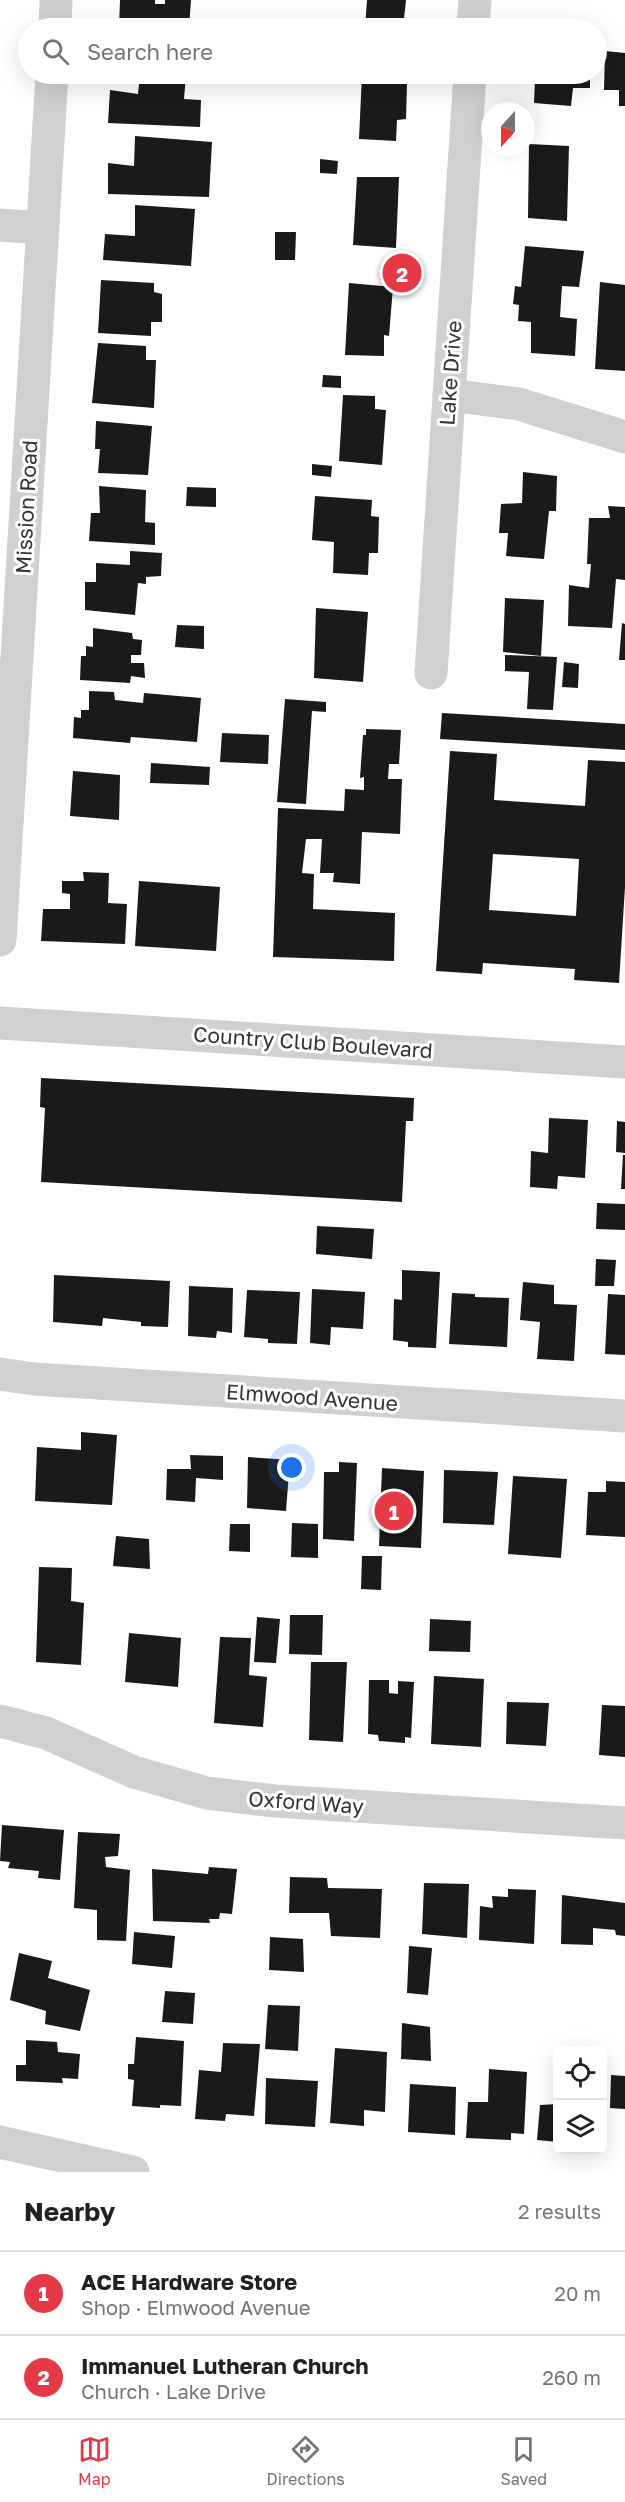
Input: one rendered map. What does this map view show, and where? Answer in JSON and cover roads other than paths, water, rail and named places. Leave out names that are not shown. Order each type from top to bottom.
[{"type":"street","points":[[55,18],[56,0]]},
{"type":"street","points":[[474,18],[475,0]]},
{"type":"street","name":"Mission Road","points":[[0,940],[9,645],[43,228],[51,84]]},
{"type":"street","name":"Lake Drive","points":[[430,673],[469,84]]},
{"type":"street","points":[[0,225],[43,228]]},
{"type":"street","points":[[449,394],[519,404],[625,437]]},
{"type":"street","name":"Country Club Boulevard","points":[[0,1023],[625,1062]]},
{"type":"street","name":"Elmwood Avenue","points":[[0,1374],[34,1379],[625,1416]]},
{"type":"street","name":"Oxford Way","points":[[0,1721],[46,1733],[134,1772],[207,1793],[275,1801],[625,1823]]},
{"type":"street","points":[[0,2142],[134,2172]]},
{"type":"place","name":"Immanuel Lutheran Church","points":[[402,273]]},
{"type":"place","name":"ACE Hardware Store","points":[[394,1511]]}]
